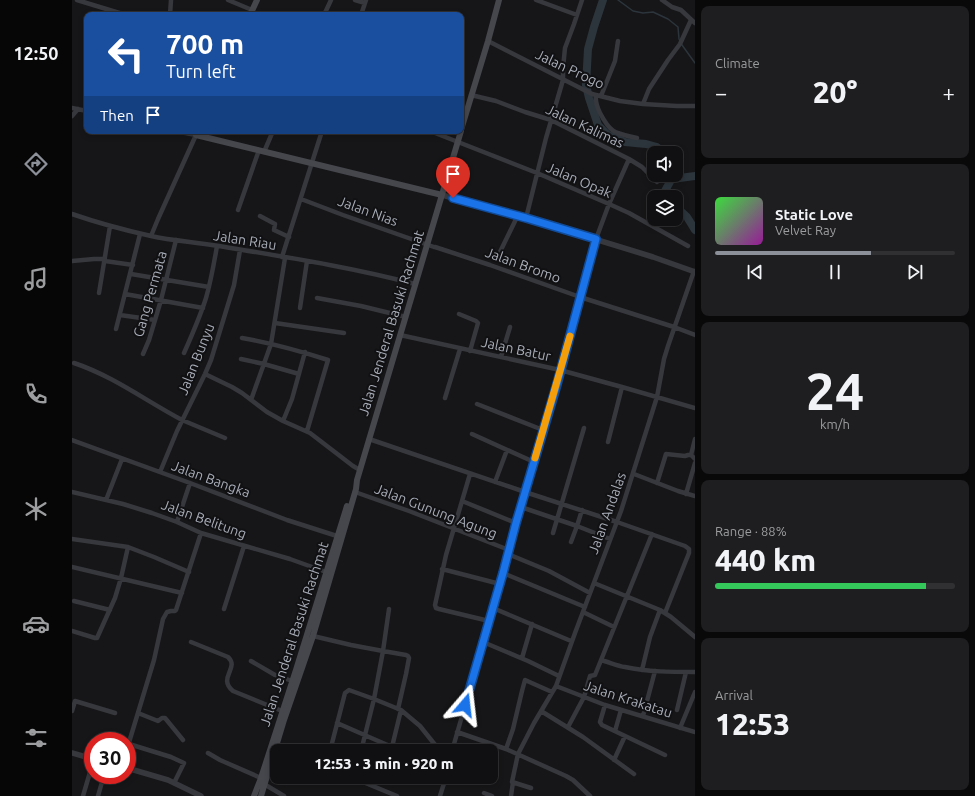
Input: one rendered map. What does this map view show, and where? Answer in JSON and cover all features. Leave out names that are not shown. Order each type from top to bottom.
[{"type":"main road","points":[[251,12],[257,0]]},
{"type":"main road","name":"Jalan Jenderal Basuki Rachmat","points":[[464,120],[488,41],[498,0]]},
{"type":"main road","points":[[200,134],[262,151],[442,195]]},
{"type":"main road","name":"Jalan Jenderal Basuki Rachmat","points":[[277,744],[292,690],[292,681],[326,572],[340,537],[355,492],[369,439],[460,134]]},
{"type":"main road","name":"Jalan Jenderal Basuki Rachmat","points":[[254,796],[282,711],[292,690],[313,636],[352,488],[357,480]]},
{"type":"main road","name":"Jalan Jenderal Basuki Rachmat","points":[[260,796],[270,766]]},
{"type":"street","points":[[77,0],[116,12]]},
{"type":"street","points":[[170,12],[171,0]]},
{"type":"street","points":[[228,0],[249,12]]},
{"type":"street","points":[[325,12],[331,0]]},
{"type":"street","points":[[355,0],[365,2],[362,12]]},
{"type":"street","points":[[536,0],[577,15]]},
{"type":"street","points":[[526,218],[551,120],[563,80],[565,48],[582,0]]},
{"type":"street","points":[[643,104],[649,88],[680,44],[693,22],[681,10],[672,7],[662,0]]},
{"type":"street","name":"Jalan Progo","points":[[488,41],[563,80],[596,95],[620,101],[643,104],[695,106]]},
{"type":"street","points":[[618,41],[615,62],[596,95],[595,100],[611,130],[637,138]]},
{"type":"street","name":"Jalan Kalimas","points":[[454,744],[596,239],[609,204],[629,159],[551,120],[471,95]]},
{"type":"street","points":[[72,108],[84,110]]},
{"type":"street","points":[[72,116],[78,109]]},
{"type":"street","points":[[151,236],[196,134]]},
{"type":"street","points":[[238,210],[262,151],[271,134]]},
{"type":"street","points":[[252,400],[271,344],[284,257],[289,237],[321,134]]},
{"type":"street","name":"Jalan Opak","points":[[438,134],[537,173],[609,204],[688,246]]},
{"type":"street","points":[[629,159],[647,171]]},
{"type":"street","points":[[442,195],[596,239],[695,272]]},
{"type":"street","name":"Jalan Nias","points":[[301,199],[427,244]]},
{"type":"street","name":"Jalan Riau","points":[[72,214],[140,234],[355,269],[415,284]]},
{"type":"street","points":[[260,216],[275,225],[274,230],[289,237]]},
{"type":"street","points":[[499,254],[518,216]]},
{"type":"street","points":[[99,294],[110,226]]},
{"type":"street","points":[[116,329],[140,234]]},
{"type":"street","name":"Gang Permata","points":[[143,354],[148,343],[161,300],[176,240]]},
{"type":"street","name":"Jalan Bromo","points":[[427,244],[695,335]]},
{"type":"street","points":[[184,353],[203,308],[213,273],[217,246]]},
{"type":"street","name":"Jalan Bunyu","points":[[160,472],[205,374],[234,285],[240,250]]},
{"type":"street","points":[[72,261],[94,259],[133,264]]},
{"type":"street","points":[[300,308],[306,261]]},
{"type":"street","name":"Jalan Andalas","points":[[511,796],[513,775],[518,754],[540,711],[556,686],[571,641],[634,474],[658,397],[664,359],[674,327],[695,272]]},
{"type":"street","points":[[131,274],[209,288]]},
{"type":"street","points":[[125,294],[203,308]]},
{"type":"street","points":[[317,298],[373,308],[406,317]]},
{"type":"street","points":[[459,314],[478,323],[470,351]]},
{"type":"street","points":[[120,315],[155,320]]},
{"type":"street","points":[[275,323],[344,334]]},
{"type":"street","points":[[501,357],[510,327]]},
{"type":"street","name":"Jalan Batur","points":[[400,335],[560,370],[695,408]]},
{"type":"street","points":[[242,338],[305,352],[328,360],[307,431]]},
{"type":"street","points":[[445,398],[460,349]]},
{"type":"street","points":[[283,421],[292,399],[305,352]]},
{"type":"street","points":[[241,359],[299,374]]},
{"type":"street","points":[[74,363],[130,389],[183,420],[224,438]]},
{"type":"street","points":[[205,374],[227,384],[252,400],[267,412],[283,421],[307,431],[360,470]]},
{"type":"street","points":[[608,442],[622,387]]},
{"type":"street","points":[[477,404],[543,430]]},
{"type":"street","points":[[553,533],[584,428]]},
{"type":"street","points":[[472,434],[534,462]]},
{"type":"street","points":[[369,439],[680,543],[689,549],[689,553],[666,613]]},
{"type":"street","points":[[691,455],[695,439]]},
{"type":"street","name":"Jalan Bangka","points":[[72,440],[287,520],[340,537]]},
{"type":"street","points":[[495,482],[507,450]]},
{"type":"street","points":[[657,483],[666,454],[668,453],[685,456],[691,455]]},
{"type":"street","points":[[691,455],[695,459]]},
{"type":"street","points":[[106,500],[122,459]]},
{"type":"street","points":[[686,494],[695,462]]},
{"type":"street","points":[[470,474],[442,570],[435,603],[438,609],[489,621]]},
{"type":"street","points":[[634,474],[695,496]]},
{"type":"street","points":[[177,522],[190,483]]},
{"type":"street","name":"Jalan Belitung","points":[[72,492],[145,510],[201,533],[290,559],[326,572]]},
{"type":"street","name":"Jalan Gunung Agung","points":[[355,492],[409,511],[509,552],[590,592]]},
{"type":"street","points":[[462,501],[516,523]]},
{"type":"street","points":[[521,507],[610,539]]},
{"type":"street","points":[[571,542],[582,510]]},
{"type":"street","points":[[132,732],[154,660],[163,618],[167,612],[176,611],[201,533]]},
{"type":"street","points":[[568,727],[584,697],[590,676],[595,675],[652,534]]},
{"type":"street","points":[[72,538],[128,548],[189,572]]},
{"type":"street","points":[[224,609],[244,546]]},
{"type":"street","points":[[72,632],[97,638],[110,610],[121,578],[128,548]]},
{"type":"street","points":[[72,567],[182,593]]},
{"type":"street","points":[[442,570],[500,584]]},
{"type":"street","points":[[503,573],[585,607]]},
{"type":"street","points":[[594,583],[666,613],[695,637]]},
{"type":"street","points":[[74,601],[110,610]]},
{"type":"street","points":[[493,608],[571,641]]},
{"type":"street","points":[[363,744],[374,699],[389,610]]},
{"type":"street","points":[[642,670],[650,637],[660,610]]},
{"type":"street","points":[[583,612],[614,627]]},
{"type":"street","points":[[522,658],[532,624]]},
{"type":"street","points":[[313,636],[351,645],[406,655],[409,657],[393,744]]},
{"type":"street","points":[[191,642],[228,657],[231,660],[232,662],[227,680],[229,688],[282,711]]},
{"type":"street","points":[[483,642],[522,658],[559,676]]},
{"type":"street","points":[[601,660],[642,670],[695,672]]},
{"type":"street","points":[[251,661],[275,675],[292,681]]},
{"type":"street","points":[[643,716],[655,671]]},
{"type":"street","points":[[677,710],[686,672]]},
{"type":"street","points":[[506,749],[513,729],[525,681],[526,680],[552,692]]},
{"type":"street","name":"Jalan Krakatau","points":[[556,686],[620,710],[695,732]]},
{"type":"street","points":[[332,744],[345,693],[350,690],[399,709],[420,726],[434,744]]},
{"type":"street","points":[[680,728],[694,699],[695,692]]},
{"type":"street","points":[[72,711],[73,700],[115,713]]},
{"type":"street","points":[[605,705],[600,722],[602,725],[665,755]]},
{"type":"street","points":[[615,731],[620,710]]},
{"type":"street","points":[[540,711],[568,727],[634,774]]},
{"type":"street","points":[[138,713],[158,721],[165,718],[183,740]]},
{"type":"street","points":[[338,723],[382,744]]},
{"type":"street","points":[[457,732],[506,749],[569,777],[590,796]]},
{"type":"street","points":[[614,760],[626,736]]},
{"type":"street","points":[[136,746],[184,762],[174,782]]},
{"type":"street","points":[[72,753],[84,756]]},
{"type":"street","points":[[208,753],[261,778]]},
{"type":"street","points":[[136,771],[174,782],[201,796]]},
{"type":"street","points":[[513,782],[532,788]]},
{"type":"street","points":[[83,796],[87,784]]},
{"type":"street","points":[[98,796],[101,784]]},
{"type":"street","points":[[264,784],[284,796]]},
{"type":"street","points":[[369,784],[397,796]]},
{"type":"street","points":[[440,796],[444,784]]},
{"type":"street","points":[[484,793],[492,796]]},
{"type":"waterway","points":[[603,0],[588,49],[586,85],[598,125],[608,135],[625,142],[653,146]]},
{"type":"waterway","points":[[618,0],[633,11],[643,13],[653,12],[668,19],[678,27],[679,39],[695,63]]},
{"type":"waterway","points":[[683,178],[695,176]]},
{"type":"waterway","points":[[666,190],[670,182]]},
{"type":"waterway","points":[[683,213],[695,230]]},
{"type":"slow traffic","points":[[535,458],[570,336]]},
{"type":"route","points":[[453,198],[596,239],[557,384],[465,705]]}]
